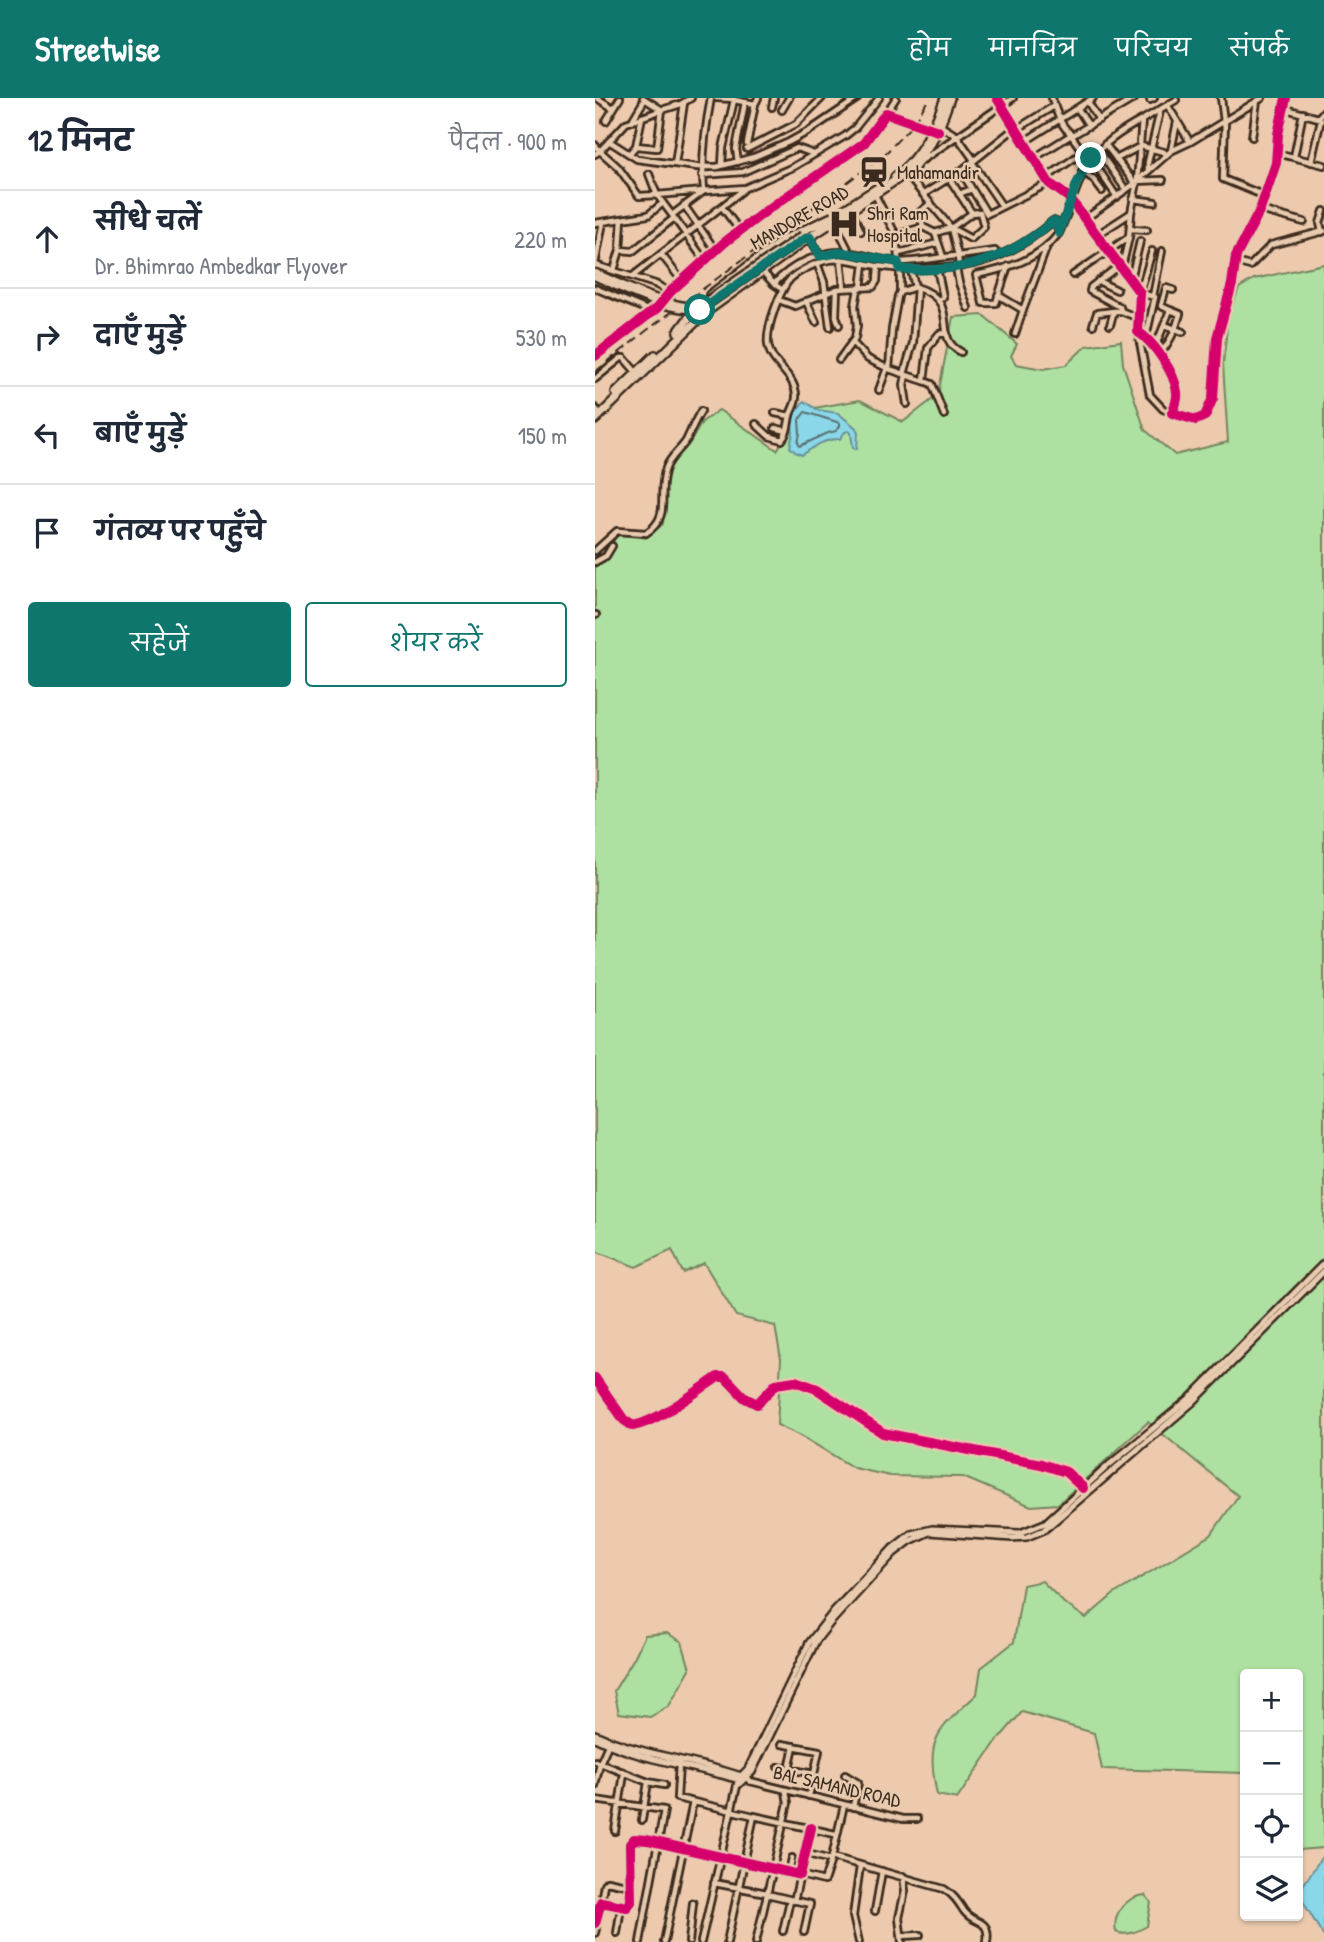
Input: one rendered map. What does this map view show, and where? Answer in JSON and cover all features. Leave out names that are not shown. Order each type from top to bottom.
[{"type":"highway","name":"MANDORE ROAD","points":[[595,420],[699,317],[806,235],[903,171],[937,128],[945,98]]},
{"type":"highway","name":"MANDORE ROAD","points":[[596,410],[678,333],[699,303],[783,240],[806,235],[834,221],[907,175],[920,162],[950,98]]},
{"type":"main road","points":[[595,274],[649,299],[693,312],[705,307],[806,235]]},
{"type":"main road","points":[[743,1780],[816,1641],[912,1536],[932,1529],[1020,1533],[1045,1523],[1190,1398],[1324,1263]]},
{"type":"main road","points":[[912,1536],[929,1532],[1011,1538],[1027,1537],[1044,1530],[1193,1402],[1324,1271]]},
{"type":"main road","name":"BAL SAMAND ROAD","points":[[595,1736],[635,1750],[708,1765],[743,1780]]},
{"type":"main road","name":"BAL SAMAND ROAD","points":[[595,1736],[608,1745],[650,1758],[743,1780]]},
{"type":"street","points":[[597,98],[614,108]]},
{"type":"street","points":[[606,121],[620,98]]},
{"type":"street","points":[[597,153],[626,123],[684,103],[691,98]]},
{"type":"street","points":[[704,191],[704,137],[711,98]]},
{"type":"street","points":[[716,98],[755,104]]},
{"type":"street","points":[[758,98],[747,147],[796,124],[823,98]]},
{"type":"street","points":[[772,107],[774,98]]},
{"type":"street","points":[[782,110],[789,98]]},
{"type":"street","points":[[809,98],[817,102]]},
{"type":"street","points":[[609,141],[637,159],[702,166],[722,165],[754,157],[803,135],[858,98]]},
{"type":"street","points":[[633,276],[745,188],[814,155],[855,128],[879,98]]},
{"type":"street","points":[[595,356],[652,312],[670,292],[740,231],[864,143],[896,98]]},
{"type":"street","points":[[997,98],[1047,181],[1072,202],[1140,293],[1163,298]]},
{"type":"street","points":[[920,162],[1013,98]]},
{"type":"street","points":[[961,171],[987,214],[1047,181],[1083,153],[1061,120],[1052,98]]},
{"type":"street","points":[[1024,142],[1093,98]]},
{"type":"street","points":[[1034,158],[1135,98]]},
{"type":"street","points":[[1221,98],[1224,121],[1223,179],[1265,196]]},
{"type":"street","points":[[1152,251],[1140,293],[1138,318],[1138,332],[1150,395],[1163,409],[1196,420],[1205,416],[1213,398],[1217,338],[1235,262],[1260,210],[1276,163],[1277,134],[1286,98]]},
{"type":"street","points":[[633,120],[645,99],[662,110]]},
{"type":"street","points":[[722,165],[734,99]]},
{"type":"street","points":[[976,275],[1007,267],[1037,254],[1047,246],[1059,233],[1082,172],[1098,150],[1177,99]]},
{"type":"street","points":[[1085,219],[1137,182],[1171,152],[1260,99]]},
{"type":"street","points":[[1252,137],[1260,99]]},
{"type":"street","points":[[1085,101],[1099,120]]},
{"type":"street","points":[[738,162],[736,149],[745,102]]},
{"type":"street","points":[[675,164],[684,103]]},
{"type":"street","points":[[923,194],[961,171],[1016,128],[1055,106]]},
{"type":"street","points":[[1168,106],[1190,142]]},
{"type":"street","points":[[1078,108],[1089,126]]},
{"type":"street","points":[[1283,108],[1321,120]]},
{"type":"street","points":[[636,146],[657,148],[662,110]]},
{"type":"street","points":[[1148,172],[1160,110]]},
{"type":"street","points":[[1311,162],[1324,111]]},
{"type":"street","points":[[886,113],[957,136],[1002,206]]},
{"type":"street","points":[[1294,157],[1303,113]]},
{"type":"street","points":[[629,154],[636,146],[642,117]]},
{"type":"street","points":[[1121,312],[1116,305],[1091,293],[1091,286],[1121,267],[1131,229],[1142,120]]},
{"type":"street","points":[[1171,152],[1177,122]]},
{"type":"street","points":[[796,124],[803,135]]},
{"type":"street","points":[[1105,144],[1133,181],[1163,180]]},
{"type":"street","points":[[595,145],[597,153],[618,167],[639,196],[745,188]]},
{"type":"street","points":[[1116,159],[1141,146],[1164,152]]},
{"type":"street","points":[[702,175],[743,172],[797,148],[814,155]]},
{"type":"street","points":[[1098,150],[1126,190]]},
{"type":"street","points":[[1277,153],[1324,165]]},
{"type":"street","points":[[1091,158],[1117,197]]},
{"type":"street","points":[[1082,172],[1093,179],[1102,191]]},
{"type":"street","points":[[649,174],[657,195],[705,261]]},
{"type":"street","points":[[907,175],[951,228],[968,308]]},
{"type":"street","points":[[949,178],[972,213]]},
{"type":"street","points":[[959,194],[972,188]]},
{"type":"street","points":[[620,250],[633,251],[684,205],[704,191]]},
{"type":"street","points":[[875,195],[896,235],[900,292],[892,329],[888,368],[879,390]]},
{"type":"street","points":[[1133,199],[1155,202]]},
{"type":"street","points":[[595,223],[648,215],[663,203]]},
{"type":"street","points":[[923,227],[920,212],[932,203]]},
{"type":"street","points":[[684,205],[716,251]]},
{"type":"street","points":[[722,207],[740,231]]},
{"type":"street","points":[[1260,210],[1304,222]]},
{"type":"street","points":[[851,211],[861,231]]},
{"type":"street","points":[[1235,262],[1250,265],[1271,245],[1323,231],[1320,223],[1324,211]]},
{"type":"street","points":[[896,235],[923,227],[936,233],[951,228],[972,213],[979,212],[984,224],[971,239],[951,228]]},
{"type":"street","points":[[1097,235],[1131,213]]},
{"type":"street","points":[[614,270],[620,250],[622,219]]},
{"type":"street","points":[[834,221],[850,253]]},
{"type":"street","points":[[756,424],[769,436],[780,441],[787,431],[797,393],[768,344],[768,330],[779,300],[793,276],[817,263],[841,259],[911,270],[958,268],[1014,250],[1053,221],[1056,222],[1059,233]]},
{"type":"street","points":[[603,222],[595,265],[633,276],[670,292]]},
{"type":"street","points":[[1131,229],[1147,230]]},
{"type":"street","points":[[936,233],[943,257]]},
{"type":"street","points":[[806,235],[820,256]]},
{"type":"street","points":[[1073,275],[1129,237]]},
{"type":"street","points":[[1131,280],[1140,241]]},
{"type":"street","points":[[899,253],[938,243]]},
{"type":"street","points":[[1015,334],[1047,246]]},
{"type":"street","points":[[774,284],[792,268],[820,256],[842,252],[898,262],[995,251]]},
{"type":"street","points":[[1146,337],[1162,251]]},
{"type":"street","points":[[661,254],[682,281]]},
{"type":"street","points":[[841,259],[844,288]]},
{"type":"street","points":[[817,263],[825,292],[829,327]]},
{"type":"street","points":[[974,263],[983,303],[996,303],[1007,267]]},
{"type":"street","points":[[839,360],[853,344],[857,331],[855,306],[864,264]]},
{"type":"street","points":[[779,300],[795,306],[825,292],[876,285],[878,266]]},
{"type":"street","points":[[937,268],[943,297],[939,300]]},
{"type":"street","points":[[907,404],[904,385],[914,332],[916,287],[911,270]]},
{"type":"street","points":[[762,271],[783,290]]},
{"type":"street","points":[[1098,281],[1117,290]]},
{"type":"street","points":[[900,292],[916,287],[931,293],[939,300],[945,313],[948,340],[961,352]]},
{"type":"street","points":[[595,288],[652,312]]},
{"type":"street","points":[[1159,355],[1170,343],[1180,314],[1161,306],[1166,288],[1173,290]]},
{"type":"street","points":[[837,289],[836,316],[839,325]]},
{"type":"street","points":[[999,295],[1023,310]]},
{"type":"street","points":[[806,301],[816,322]]},
{"type":"street","points":[[1155,348],[1170,310]]},
{"type":"street","points":[[1093,325],[1096,314],[1100,311],[1121,312],[1138,318]]},
{"type":"street","points":[[1110,325],[1114,312]]},
{"type":"street","points":[[1165,325],[1183,332]]},
{"type":"street","points":[[1138,332],[1155,348],[1177,391],[1177,401],[1172,413]]},
{"type":"street","points":[[924,381],[928,348],[939,334],[947,333]]},
{"type":"street","points":[[853,344],[868,359],[932,384],[944,415]]},
{"type":"street","points":[[595,379],[621,358],[637,373]]},
{"type":"street","points":[[595,551],[617,531],[646,533],[658,524],[662,515],[662,486],[666,467],[685,441],[701,411]]},
{"type":"street","points":[[775,413],[790,416]]},
{"type":"street","points":[[775,428],[787,431]]},
{"type":"street","points":[[595,562],[606,556],[612,546]]},
{"type":"street","points":[[595,1378],[624,1420],[633,1426],[662,1413],[717,1377],[725,1377],[745,1398],[757,1404],[776,1384],[795,1381],[817,1389],[883,1433],[1041,1464],[1066,1472],[1083,1488]]},
{"type":"street","points":[[782,1744],[819,1751],[809,1796]]},
{"type":"street","points":[[595,1786],[597,1762],[608,1745]]},
{"type":"street","points":[[789,1769],[794,1746]]},
{"type":"street","points":[[597,1762],[648,1783],[664,1785]]},
{"type":"street","points":[[680,1764],[677,1798],[836,1834]]},
{"type":"street","points":[[778,1767],[814,1774]]},
{"type":"street","points":[[615,1831],[624,1774]]},
{"type":"street","points":[[845,1775],[858,1783],[853,1807]]},
{"type":"street","points":[[701,1942],[731,1811],[743,1780]]},
{"type":"street","name":"BAL SAMAND ROAD","points":[[743,1780],[844,1805],[917,1819]]},
{"type":"street","points":[[642,1819],[648,1783]]},
{"type":"street","points":[[756,1942],[789,1799],[786,1791]]},
{"type":"street","points":[[595,1800],[664,1810],[640,1942]]},
{"type":"street","points":[[664,1942],[693,1802]]},
{"type":"street","points":[[595,1896],[621,1907],[627,1907],[631,1902],[631,1840],[636,1838],[824,1881],[844,1805]]},
{"type":"street","points":[[727,1942],[754,1816]]},
{"type":"street","points":[[783,1931],[811,1828]]},
{"type":"street","points":[[804,1853],[944,1889],[964,1912],[983,1923],[987,1930],[987,1942]]},
{"type":"street","points":[[789,1872],[792,1858]]},
{"type":"street","points":[[859,1942],[853,1916],[860,1866]]},
{"type":"street","points":[[875,1911],[882,1871]]},
{"type":"street","points":[[903,1877],[905,1891],[899,1918],[902,1939],[920,1935]]},
{"type":"street","points":[[595,1933],[607,1881],[631,1886]]},
{"type":"street","points":[[714,1883],[810,1904],[804,1932]]},
{"type":"street","points":[[689,1942],[693,1903]]},
{"type":"street","points":[[617,1933],[621,1907]]},
{"type":"green space","points":[[1324,264],[1324,1848],[1303,1850],[1303,1669],[1240,1669],[1240,1773],[1102,1769],[1094,1733],[1022,1712],[996,1742],[957,1799],[937,1795],[933,1760],[937,1737],[977,1694],[981,1668],[1014,1642],[1023,1585],[1042,1581],[1064,1603],[1086,1618],[1114,1594],[1211,1535],[1238,1496],[1148,1422],[1058,1504],[1031,1506],[963,1477],[890,1476],[854,1468],[777,1425],[781,1359],[775,1326],[736,1316],[704,1263],[683,1273],[672,1250],[636,1267],[595,1251],[595,560],[607,552],[619,532],[646,538],[663,524],[666,471],[678,453],[691,441],[702,422],[719,410],[777,450],[803,410],[860,400],[903,422],[938,395],[953,317],[983,315],[1017,344],[1011,356],[1016,364],[1043,369],[1066,365],[1086,346],[1121,341],[1123,364],[1145,430],[1175,455],[1228,442],[1223,364],[1228,318],[1239,288],[1254,279]]},
{"type":"green space","points":[[667,1633],[682,1642],[690,1669],[669,1706],[650,1717],[619,1713],[614,1691],[645,1635]]},
{"type":"green space","points":[[1145,1895],[1151,1902],[1147,1926],[1128,1934],[1116,1932],[1118,1912],[1132,1899]]},
{"type":"water","points":[[804,401],[818,410],[838,413],[856,428],[857,449],[853,448],[849,431],[840,439],[815,446],[802,455],[795,452],[790,447],[793,433],[791,418]]},
{"type":"water","points":[[1324,1857],[1324,1937],[1303,1901],[1303,1885]]},
{"type":"railway","points":[[595,372],[646,331],[884,155],[915,122],[929,98]]},
{"type":"cycle path","points":[[997,98],[1049,183],[1068,197],[1140,293],[1138,332],[1156,350],[1172,376],[1177,395],[1172,413],[1196,420],[1205,416],[1213,398],[1217,338],[1232,284],[1236,256],[1260,210],[1276,163],[1278,134],[1286,98]]},
{"type":"cycle path","points":[[595,356],[657,308],[670,292],[725,242],[864,143],[886,113],[938,131]]},
{"type":"cycle path","points":[[595,1378],[624,1420],[633,1426],[665,1412],[718,1377],[725,1377],[745,1398],[757,1404],[776,1384],[795,1381],[817,1389],[883,1433],[1041,1464],[1066,1472],[1083,1488]]},
{"type":"cycle path","points":[[595,1923],[601,1902],[627,1907],[631,1902],[630,1844],[634,1839],[800,1875],[811,1828]]},
{"type":"place","name":"Mahamandir","points":[[874,172]]},
{"type":"place","name":"Shri Ram Hospital","points":[[844,224]]},
{"type":"route","points":[[700,310],[788,248],[810,237],[820,256],[842,252],[898,262],[899,269],[923,270],[958,268],[993,258],[1014,250],[1053,221],[1056,222],[1059,233],[1077,183],[1091,158]]}]
